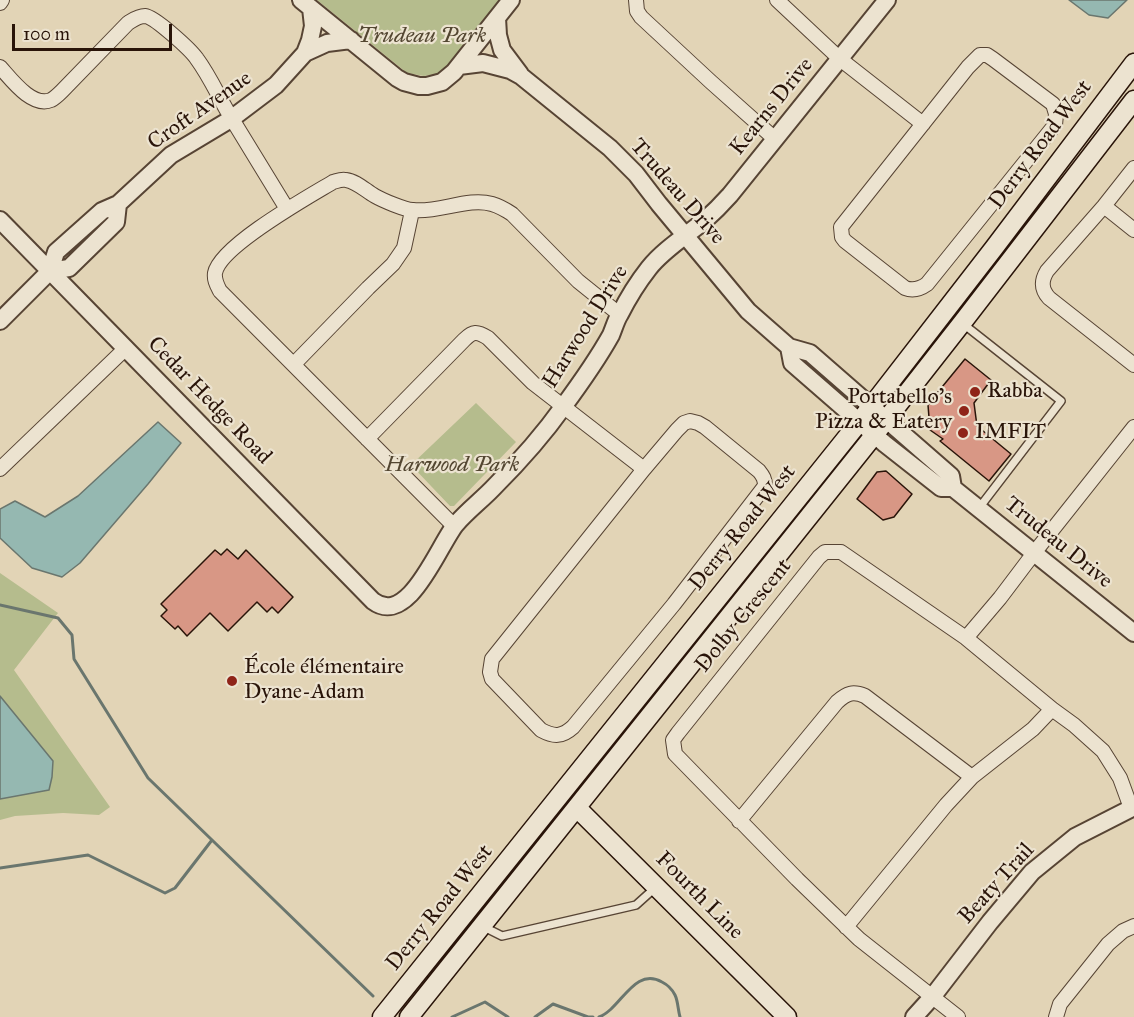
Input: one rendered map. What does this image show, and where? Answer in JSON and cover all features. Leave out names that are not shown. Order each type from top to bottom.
[{"type":"main road","name":"Derry Road West","points":[[382,1017],[860,421],[1134,63]]},
{"type":"main road","name":"Derry Road West","points":[[413,1012],[881,427],[1134,100]]},
{"type":"main road","name":"Fourth Line","points":[[577,808],[787,1017]]},
{"type":"street","points":[[306,4],[397,78],[411,84],[427,86],[442,82],[449,77],[511,0]]},
{"type":"street","points":[[636,0],[636,12],[775,139]]},
{"type":"street","points":[[777,0],[840,59],[923,124]]},
{"type":"street","name":"Kearns Drive","points":[[685,236],[730,195],[887,0]]},
{"type":"street","points":[[306,4],[313,26],[306,53]]},
{"type":"street","points":[[0,67],[27,95],[44,102],[52,100],[128,23],[137,17],[144,16],[157,22],[195,56],[205,70],[231,119],[287,209]]},
{"type":"street","name":"Trudeau Drive","points":[[497,18],[502,50],[520,75]]},
{"type":"street","name":"Croft Avenue","points":[[0,321],[50,271],[56,252],[102,211],[118,204],[171,154],[231,119],[276,85],[306,53],[327,43],[351,40]]},
{"type":"street","points":[[980,55],[993,58],[1053,104],[1057,119],[1055,125],[927,284],[921,288],[909,290],[845,242],[841,232],[845,222],[923,124],[980,55]]},
{"type":"street","name":"Trudeau Drive","points":[[459,66],[483,63],[520,75],[610,148],[636,174],[748,311],[789,347],[810,353],[871,406],[881,427],[885,444],[941,488],[953,488],[1134,633]]},
{"type":"street","points":[[1134,168],[1047,271],[1042,285],[1049,298],[1134,365]]},
{"type":"street","points":[[454,526],[220,291],[216,284],[215,274],[225,256],[246,237],[287,209],[333,182],[346,180],[378,198],[412,210],[441,209],[478,202],[490,203],[503,208],[512,214],[578,281],[619,314]]},
{"type":"street","points":[[1104,206],[1134,230]]},
{"type":"street","points":[[294,364],[393,264],[404,248],[412,210]]},
{"type":"street","name":"Cedar Hedge Road","points":[[0,220],[373,601],[380,606],[389,607]]},
{"type":"street","name":"Harwood Drive","points":[[389,607],[400,603],[422,580],[454,526],[472,506],[512,470],[538,440],[597,359],[612,333],[619,314],[639,281],[651,265],[685,236]]},
{"type":"street","points":[[367,439],[470,334],[476,333],[488,338],[532,383],[644,470]]},
{"type":"street","name":"Trudeau Drive","points":[[789,347],[792,363],[860,421],[881,427]]},
{"type":"street","points":[[0,468],[126,348]]},
{"type":"street","points":[[690,421],[705,427],[759,471],[764,476],[765,486],[674,604],[573,727],[562,735],[548,734],[541,730],[492,679],[490,672],[492,659],[644,470],[677,430],[690,421]]},
{"type":"street","points":[[966,638],[1134,427]]},
{"type":"street","name":"Dolby Crescent","points":[[958,1017],[846,927],[675,754],[673,740],[819,556],[825,552],[841,552],[966,638],[1103,751],[1120,778],[1133,808]]},
{"type":"street","points":[[739,821],[837,702],[851,693],[865,696],[972,777]]},
{"type":"street","points":[[846,927],[946,805],[972,777],[1033,729],[1052,709]]},
{"type":"street","name":"Beaty Trail","points":[[914,1017],[1032,872],[1075,837],[1133,808]]},
{"type":"street","points":[[1056,1017],[1060,1004],[1091,964],[1115,937],[1123,930],[1134,926]]},
{"type":"lane","points":[[962,323],[1061,401],[979,508]]},
{"type":"lane","points":[[482,926],[502,936],[636,905],[656,887]]},
{"type":"green space","name":"Trudeau Park","points":[[317,0],[500,0],[451,65],[436,74],[424,76],[407,73]]},
{"type":"green space","name":"Harwood Park","points":[[476,403],[516,442],[454,506],[450,506],[411,465]]},
{"type":"green space","points":[[0,573],[58,613],[14,670],[110,807],[99,815],[63,813],[15,816],[0,820]]},
{"type":"water","points":[[1069,0],[1127,0],[1108,18],[1089,15]]},
{"type":"water","points":[[158,422],[181,443],[80,563],[62,577],[32,568],[0,538],[0,509],[15,501],[45,517],[78,496]]},
{"type":"water","points":[[0,696],[53,761],[49,790],[0,799]]},
{"type":"building","points":[[965,359],[991,380],[974,403],[977,426],[1011,454],[989,481],[930,430],[928,405]]},
{"type":"building","points":[[886,471],[912,494],[894,517],[883,520],[857,499],[877,472]]},
{"type":"building","points":[[227,549],[238,559],[246,550],[293,597],[278,613],[272,607],[267,612],[257,602],[228,631],[210,613],[187,636],[178,626],[175,629],[161,616],[167,610],[161,604],[215,550],[221,555]]},
{"type":"waterway","points":[[0,605],[58,618],[72,635],[74,659],[148,778],[373,996]]},
{"type":"waterway","points":[[0,868],[88,855],[165,893],[175,888],[212,840]]},
{"type":"waterway","points":[[599,1017],[607,1013],[636,984],[652,979],[664,983],[673,991],[680,1017]]},
{"type":"waterway","points":[[452,1017],[485,1002],[508,1017]]},
{"type":"waterway","points":[[535,1017],[553,1004],[593,1017]]},
{"type":"place","name":"Rabba","points":[[975,392]]},
{"type":"place","name":"Portabello's Pizza & Eatery","points":[[964,411]]},
{"type":"place","name":"IMFIT","points":[[963,433]]},
{"type":"place","name":"École élémentaire Dyane-Adam","points":[[232,681]]}]
